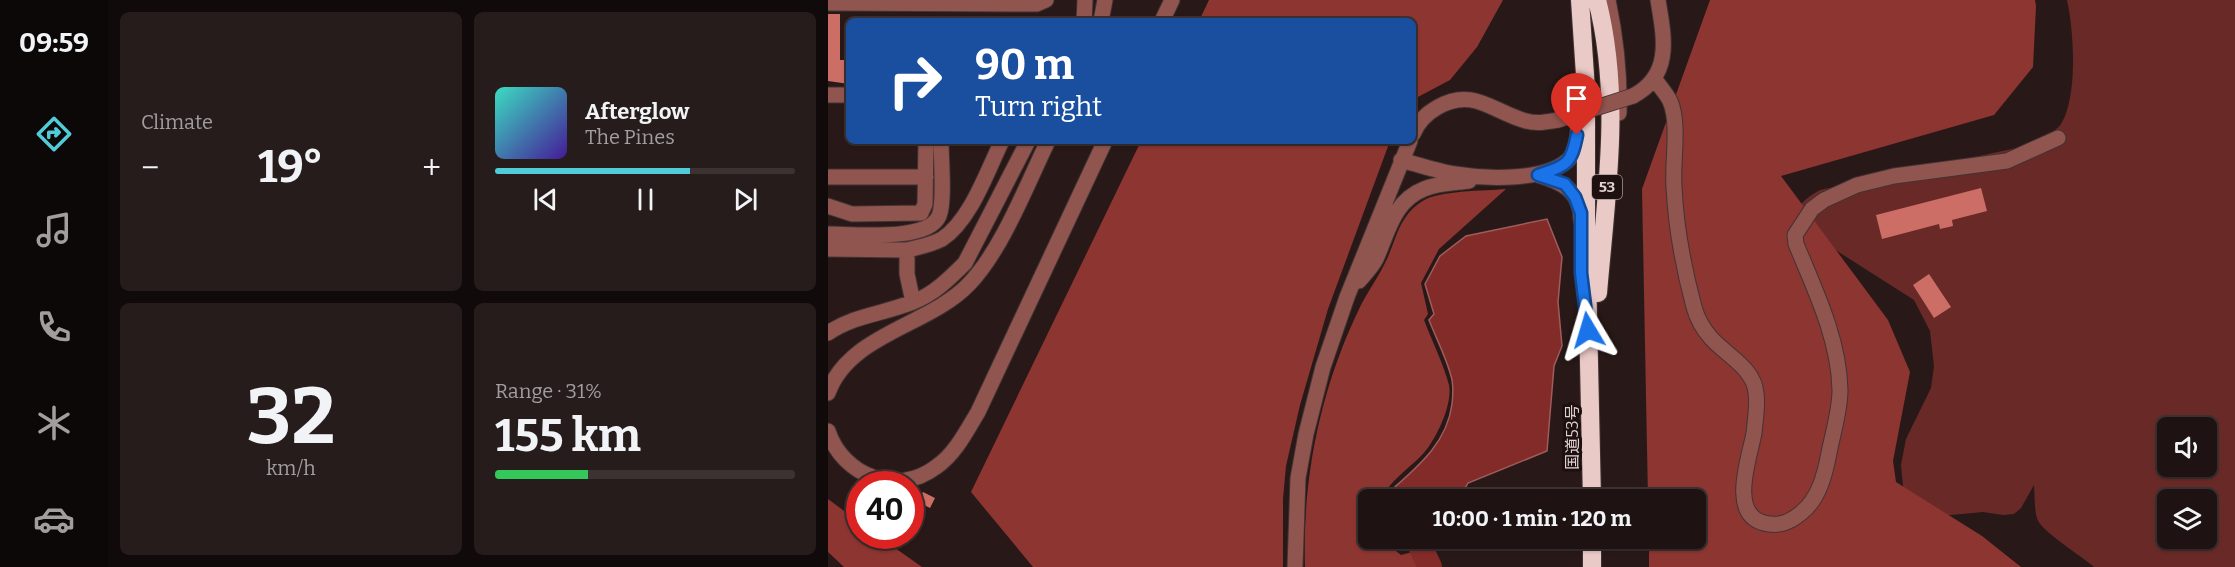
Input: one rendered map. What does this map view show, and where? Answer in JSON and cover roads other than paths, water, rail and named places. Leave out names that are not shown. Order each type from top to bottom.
[{"type":"highway","name":"国道53号","points":[[1579,0],[1586,90],[1592,489]]},
{"type":"highway","name":"国道53号","points":[[1591,374],[1611,127],[1611,82],[1603,21],[1597,0]]},
{"type":"highway","points":[[1592,549],[1592,567]]},
{"type":"street","points":[[828,3],[1037,4],[1047,0]]},
{"type":"street","points":[[1084,18],[1085,0]]},
{"type":"street","points":[[1102,18],[1105,0]]},
{"type":"street","points":[[1163,18],[1172,0]]},
{"type":"street","points":[[1347,297],[1375,261],[1392,217],[1404,202],[1422,190],[1440,184],[1496,177],[1538,175],[1561,167],[1573,155],[1577,135],[1579,0]]},
{"type":"street","points":[[1608,0],[1620,74],[1619,118],[1609,160]]},
{"type":"street","points":[[1416,128],[1430,112],[1446,103],[1464,98],[1486,103],[1525,120],[1540,123],[1558,120],[1633,96],[1647,88],[1655,79],[1662,63],[1664,41],[1658,0]]},
{"type":"street","points":[[1655,79],[1670,102],[1674,122],[1674,186],[1681,261],[1697,317],[1711,339],[1740,364],[1753,381],[1756,392],[1754,434],[1744,470],[1744,501],[1759,522],[1770,524],[1781,525],[1794,519],[1809,507],[1825,476],[1837,415],[1840,391],[1837,355],[1819,300],[1796,244],[1795,235],[1812,208],[1857,185],[1893,176],[2007,161],[2058,138]]},
{"type":"street","points":[[828,94],[846,95]]},
{"type":"street","points":[[828,206],[852,214],[921,213],[925,204],[926,144]]},
{"type":"street","points":[[828,234],[910,234],[932,225],[937,220],[941,209],[941,144]]},
{"type":"street","points":[[828,249],[907,250],[926,246],[941,239],[963,218],[1000,144]]},
{"type":"street","points":[[828,333],[858,317],[890,311],[927,297],[950,279],[965,263],[1026,144]]},
{"type":"street","points":[[828,393],[833,379],[851,358],[945,305],[971,282],[997,247],[1047,144]]},
{"type":"street","points":[[828,431],[844,459],[857,470],[874,478],[895,481],[915,478],[926,474],[945,459],[955,448],[978,412],[1104,144]]},
{"type":"street","points":[[1295,567],[1298,478],[1306,434],[1323,367],[1347,297],[1409,144]]},
{"type":"street","points":[[1401,160],[1455,174],[1496,177]]},
{"type":"street","points":[[1538,175],[1565,184],[1575,197],[1581,213],[1581,273],[1588,330]]},
{"type":"street","points":[[828,177],[926,177]]},
{"type":"street","points":[[907,250],[907,274],[913,302]]},
{"type":"waterway","points":[[1421,549],[1430,567]]}]
